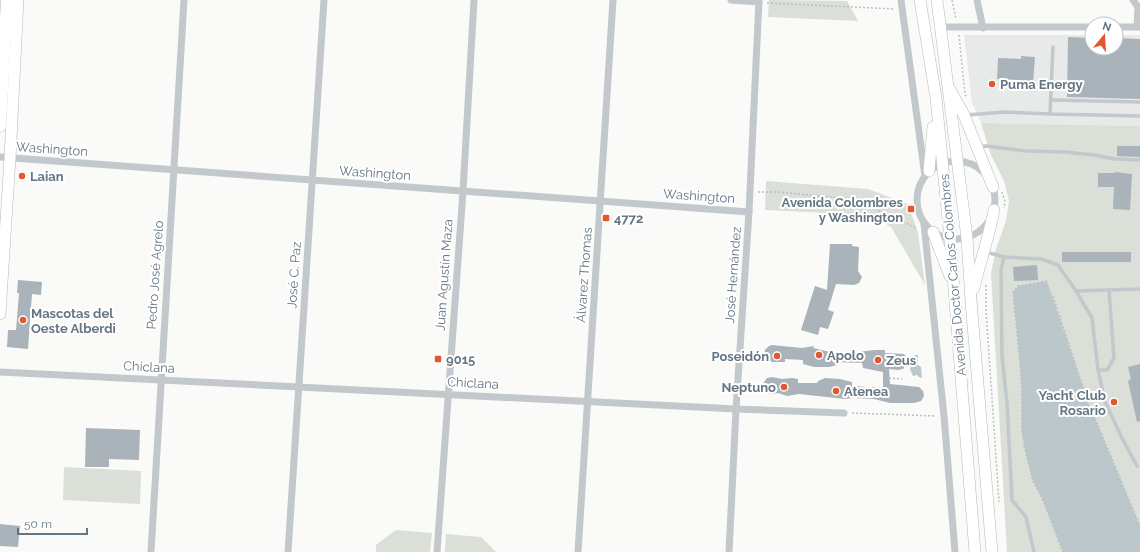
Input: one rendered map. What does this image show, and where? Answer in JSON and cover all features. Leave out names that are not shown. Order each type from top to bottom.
[{"type":"main road","points":[[0,126],[7,0]]},
{"type":"main road","points":[[0,314],[5,158],[18,0]]},
{"type":"main road","name":"Avenida Doctor Carlos Colombres","points":[[920,0],[936,98],[950,239],[975,552]]},
{"type":"main road","name":"Avenida Doctor Carlos Colombres","points":[[937,0],[956,161],[967,238],[992,552]]},
{"type":"main road","points":[[947,84],[964,115],[993,187]]},
{"type":"main road","points":[[927,173],[936,98]]},
{"type":"main road","points":[[971,301],[983,251],[990,232],[994,210]]},
{"type":"main road","points":[[933,232],[954,289]]},
{"type":"street","name":"Pedro José Agrelo","points":[[151,552],[184,0]]},
{"type":"street","name":"José C. Paz","points":[[288,552],[324,0]]},
{"type":"street","name":"Juan Agustín Maza","points":[[437,552],[447,394],[463,191],[474,0]]},
{"type":"street","name":"Álvarez Thomas","points":[[578,552],[613,0]]},
{"type":"street","points":[[731,0],[759,1]]},
{"type":"street","points":[[901,0],[927,173]]},
{"type":"street","points":[[977,0],[983,28]]},
{"type":"street","points":[[1124,27],[1138,27],[1138,7],[1133,0]]},
{"type":"street","name":"José Hernández","points":[[729,552],[736,409],[749,212],[759,1]]},
{"type":"street","points":[[940,27],[1084,27]]},
{"type":"street","name":"Washington","points":[[5,158],[749,212]]},
{"type":"street","points":[[924,224],[941,237],[950,239],[967,238],[979,232],[988,222],[994,210],[995,198],[993,187],[985,174],[972,164],[956,161],[942,163],[927,173],[919,186],[916,197],[917,209],[924,224],[944,416],[954,552]]},
{"type":"street","name":"Chiclana","points":[[0,372],[588,402],[844,413]]},
{"type":"lane","points":[[1050,114],[1053,47]]},
{"type":"lane","points":[[1051,100],[1140,102]]},
{"type":"lane","points":[[964,115],[1005,112],[1140,116]]},
{"type":"lane","points":[[977,147],[986,146],[1027,151],[1065,152],[1115,159],[1140,160]]},
{"type":"lane","points":[[983,251],[1004,257],[1041,259],[1058,265],[1092,318],[1098,370],[1105,402],[1137,466]]},
{"type":"lane","points":[[1004,257],[1001,270],[1002,356],[1007,403],[1012,500],[1026,516],[1034,552]]},
{"type":"lane","points":[[1076,291],[1140,289]]},
{"type":"lane","points":[[1098,370],[1107,370],[1114,358],[1109,290]]},
{"type":"path","points":[[759,1],[902,9]]},
{"type":"path","name":"Washington","points":[[750,192],[778,192],[865,200],[879,211],[918,229]]},
{"type":"path","points":[[1047,281],[1018,286],[1013,292],[1021,375],[1022,432],[1024,450],[1033,481],[1042,498],[1063,552]]},
{"type":"path","points":[[1053,296],[1085,393],[1080,394]]},
{"type":"path","points":[[889,378],[902,379]]},
{"type":"path","points":[[1092,411],[1140,526]]},
{"type":"path","points":[[844,413],[944,416]]},
{"type":"shaded area","points":[[769,0],[847,1],[858,21],[768,17]]},
{"type":"shaded area","points":[[964,35],[1084,35],[1084,56],[1124,56],[1124,35],[1140,35],[1140,126],[981,123],[972,103]]},
{"type":"shaded area","points":[[981,123],[1140,126],[1140,526],[1089,404],[1047,281],[1018,286],[1013,292],[1021,375],[1022,432],[1025,450],[1033,481],[1042,498],[1063,552],[1007,552],[991,273],[996,249],[1006,221],[1009,201],[1004,181],[991,155]]},
{"type":"shaded area","points":[[766,181],[868,189],[908,204],[918,233],[925,285],[891,227],[872,215],[765,210]]},
{"type":"shaded area","points":[[1047,281],[1089,404],[1140,526],[1140,552],[1063,552],[1042,498],[1033,481],[1022,432],[1021,375],[1013,292],[1018,286]]},
{"type":"shaded area","points":[[915,355],[918,355],[918,365],[921,367],[922,378],[917,375],[913,376],[910,369]]},
{"type":"shaded area","points":[[64,467],[141,471],[140,504],[63,500]]},
{"type":"shaded area","points":[[396,530],[432,533],[430,552],[376,552],[376,545]]},
{"type":"shaded area","points":[[446,534],[481,537],[496,552],[445,552]]},
{"type":"building","points":[[1068,37],[1084,38],[1084,56],[1124,56],[1124,38],[1140,39],[1140,99],[1067,97]]},
{"type":"building","points":[[1021,56],[1035,57],[1033,84],[1018,83],[1019,80],[997,79],[998,58],[1021,59]]},
{"type":"building","points":[[1117,146],[1140,146],[1140,157],[1117,156]]},
{"type":"building","points":[[1115,172],[1132,174],[1130,210],[1113,209],[1114,187],[1098,187],[1098,173]]},
{"type":"building","points":[[830,244],[852,244],[852,246],[859,247],[858,271],[862,277],[859,283],[854,285],[836,284],[828,310],[834,312],[828,329],[820,327],[818,335],[801,330],[815,286],[827,290]]},
{"type":"building","points":[[1062,252],[1131,252],[1131,262],[1062,262]]},
{"type":"building","points":[[1037,265],[1038,280],[1014,281],[1013,267]]},
{"type":"building","points":[[18,280],[42,282],[41,295],[32,294],[28,349],[7,347],[8,330],[16,330],[19,293],[17,293]]},
{"type":"building","points":[[772,345],[802,348],[814,346],[813,348],[856,358],[858,352],[875,350],[885,350],[885,353],[904,354],[908,362],[903,369],[889,369],[890,384],[919,387],[923,391],[924,396],[921,401],[914,403],[890,403],[874,399],[845,399],[799,394],[787,396],[778,393],[766,393],[762,385],[767,378],[772,377],[782,379],[798,379],[798,383],[817,383],[825,378],[840,379],[852,382],[852,386],[883,388],[883,372],[863,368],[862,363],[837,362],[837,365],[829,367],[814,367],[803,364],[803,360],[785,359],[785,362],[772,362],[767,360],[764,354],[765,350]]},
{"type":"building","points":[[1140,364],[1140,421],[1137,422],[1128,381],[1131,379],[1128,367]]},
{"type":"building","points":[[86,428],[140,430],[139,460],[109,459],[109,467],[85,467]]},
{"type":"building","points":[[0,524],[20,526],[18,547],[0,546]]},
{"type":"place","name":"Puma Energy","points":[[992,84]]},
{"type":"place","name":"Laian","points":[[22,176]]},
{"type":"place","name":"Avenida Colombres y Washington","points":[[911,209]]},
{"type":"place","name":"4772","points":[[606,218]]},
{"type":"place","name":"Mascotas del Oeste Alberdi","points":[[23,320]]},
{"type":"place","name":"Apolo","points":[[819,355]]},
{"type":"place","name":"Poseidón","points":[[777,356]]},
{"type":"place","name":"9015","points":[[438,359]]},
{"type":"place","name":"Zeus","points":[[878,360]]},
{"type":"place","name":"Neptuno","points":[[784,387]]},
{"type":"place","name":"Atenea","points":[[836,391]]},
{"type":"place","name":"Yacht Club Rosario","points":[[1114,402]]}]
